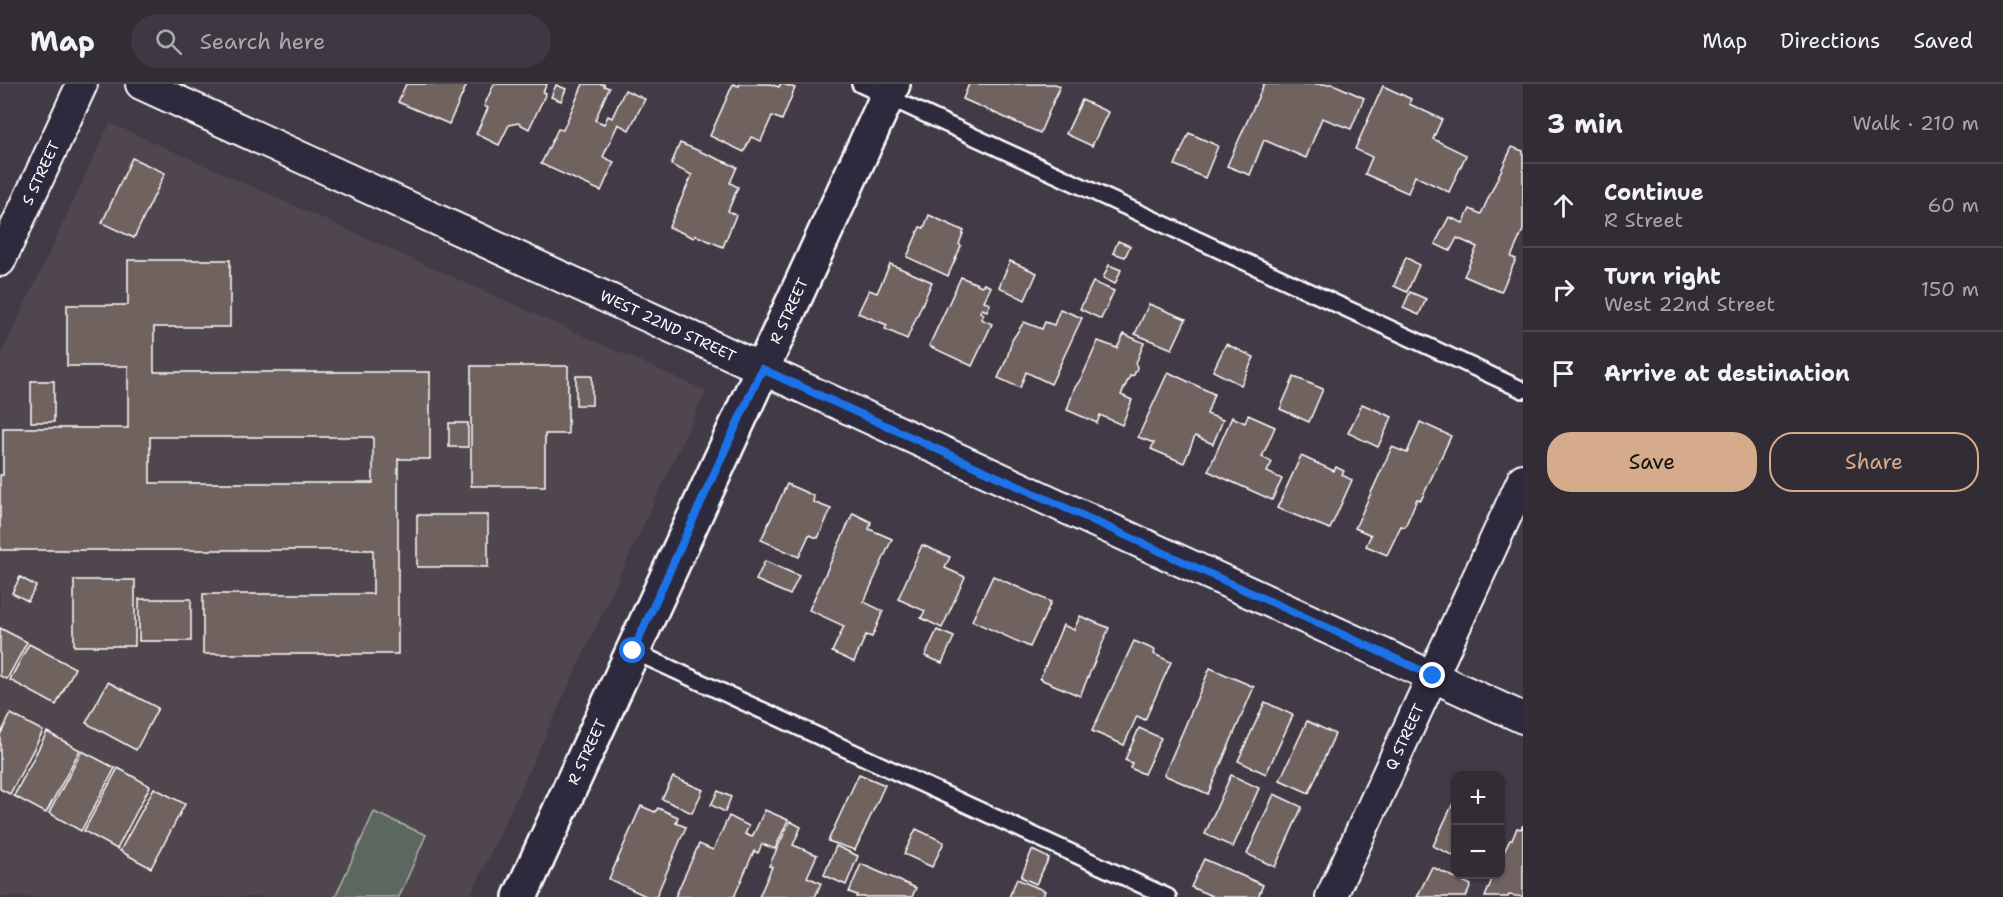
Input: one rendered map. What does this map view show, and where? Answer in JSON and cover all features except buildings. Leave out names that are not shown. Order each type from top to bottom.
[{"type":"street","name":"S STREET","points":[[0,261],[82,84]]},
{"type":"street","name":"WEST 22ND STREET","points":[[141,84],[1523,718]]},
{"type":"street","name":"R STREET","points":[[520,897],[762,369],[880,88]]},
{"type":"street","name":"Q STREET","points":[[1331,897],[1523,479]]},
{"type":"lane","points":[[880,88],[1523,390]]},
{"type":"lane","points":[[633,651],[1168,897]]},
{"type":"shaded area","points":[[110,123],[706,391],[470,897],[0,897],[0,358]]},
{"type":"green space","points":[[374,812],[426,835],[399,897],[335,897]]},
{"type":"route","points":[[633,651],[762,369],[1433,676]]}]
